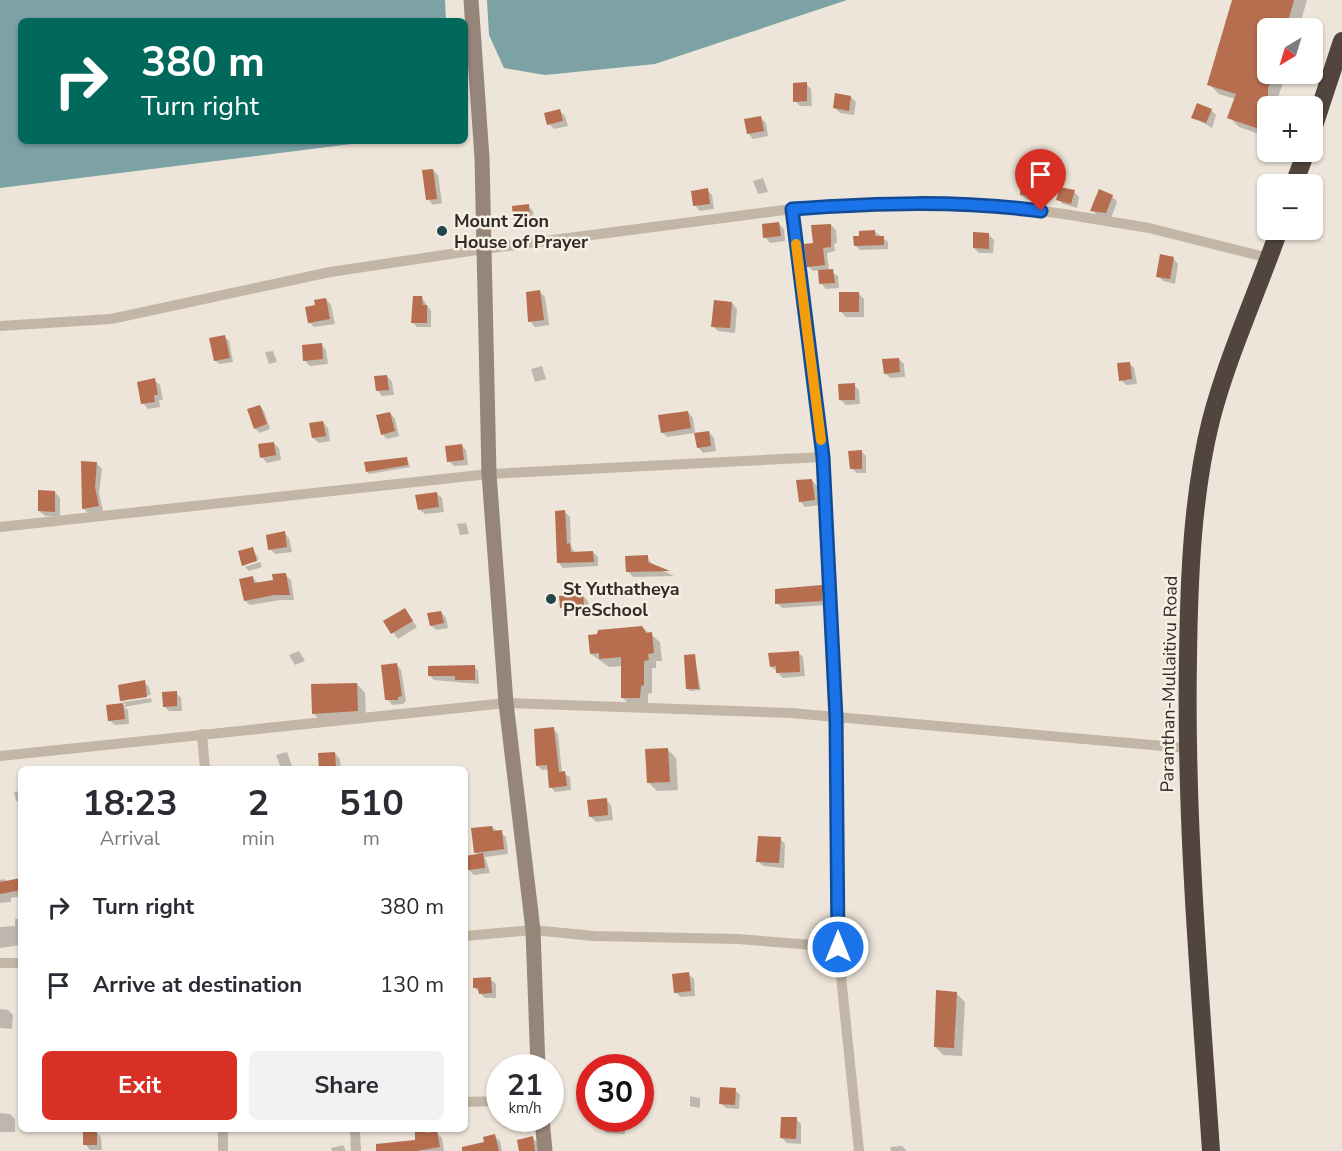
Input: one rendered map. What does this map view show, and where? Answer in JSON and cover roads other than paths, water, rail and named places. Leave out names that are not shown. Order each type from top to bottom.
[{"type":"highway","points":[[1323,99],[1342,41]]},
{"type":"highway","name":"Paranthan-Mullaitivu Road","points":[[1211,1151],[1190,854],[1186,748],[1190,585],[1201,474],[1211,420],[1275,240]]},
{"type":"street","points":[[471,0],[482,158],[489,474],[506,703],[533,930],[537,1054]]},
{"type":"street","points":[[0,326],[111,319],[330,272],[484,249],[792,209],[888,202],[996,205],[1149,228],[1269,258]]},
{"type":"street","points":[[792,209],[823,457],[836,718],[838,947],[859,1151]]},
{"type":"street","points":[[0,527],[489,474],[823,457]]},
{"type":"street","points":[[0,756],[506,703],[791,713],[1186,748]]},
{"type":"street","points":[[202,734],[205,766]]},
{"type":"street","points":[[468,936],[533,930],[594,936],[738,939],[838,947]]},
{"type":"street","points":[[0,963],[18,963]]},
{"type":"street","points":[[468,1101],[486,1101]]},
{"type":"street","points":[[223,1132],[223,1151]]},
{"type":"street","points":[[355,1132],[356,1151]]},
{"type":"street","points":[[543,1132],[545,1151]]},
{"type":"water","points":[[0,0],[445,0],[446,18],[18,18],[18,144],[351,144],[0,188]]},
{"type":"water","points":[[487,0],[847,0],[655,64],[545,75],[504,68],[489,35]]},
{"type":"place","name":"Mount Zion House of Prayer","points":[[442,231]]},
{"type":"place","name":"St Yuthatheya PreSchool","points":[[551,599]]}]
